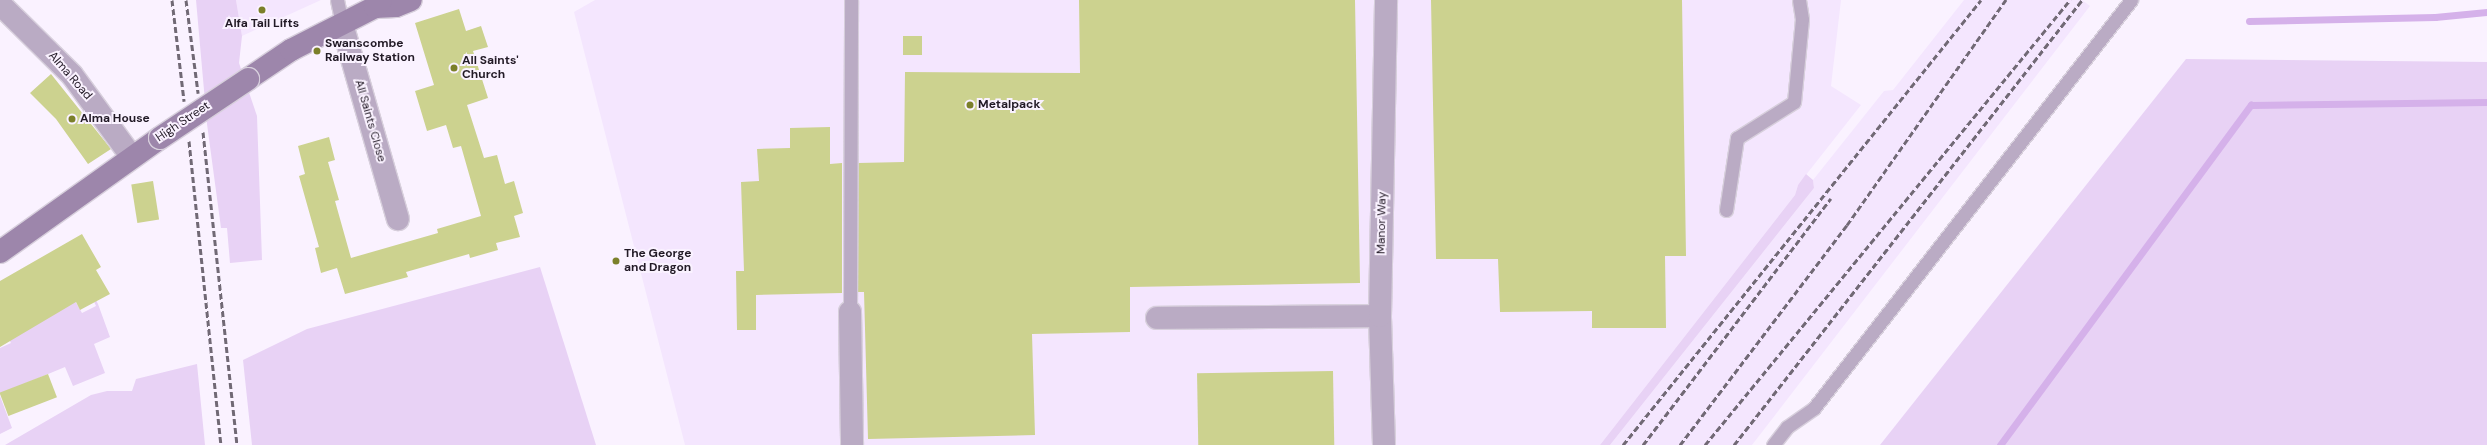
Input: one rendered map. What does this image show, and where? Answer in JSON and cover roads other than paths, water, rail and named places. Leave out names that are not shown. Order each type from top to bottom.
[{"type":"main road","name":"High Street","points":[[0,252],[39,226],[132,156],[298,46],[342,24],[378,3],[396,6],[411,0]]},
{"type":"street","name":"Manor Way","points":[[1384,445],[1380,316],[1386,0]]},
{"type":"street","name":"Alma Road","points":[[0,4],[69,71],[132,156]]},
{"type":"street","name":"All Saints Close","points":[[342,24],[398,219]]},
{"type":"street","points":[[850,312],[852,445]]},
{"type":"street","points":[[1157,318],[1380,316]]},
{"type":"lane","points":[[337,0],[342,24]]},
{"type":"lane","points":[[850,312],[851,0]]},
{"type":"lane","points":[[1726,210],[1737,138],[1794,102],[1802,19],[1799,0]]},
{"type":"lane","points":[[1773,445],[1787,427],[1814,408],[2131,0]]},
{"type":"waterway","points":[[2249,21],[2435,17],[2487,12]]},
{"type":"waterway","points":[[2000,445],[2251,105],[2487,102]]},
{"type":"railway","points":[[172,0],[184,101]]},
{"type":"railway","points":[[186,0],[198,93]]},
{"type":"railway","points":[[1623,445],[1981,0]]},
{"type":"railway","points":[[1680,445],[1847,225],[2006,0]]},
{"type":"railway","points":[[1705,445],[2070,0]]},
{"type":"railway","points":[[1734,445],[2082,0]]},
{"type":"railway","points":[[203,132],[237,445]]},
{"type":"railway","points":[[189,141],[221,445]]},
{"type":"railway","points":[[1643,445],[1831,198]]},
{"type":"place","name":"Alfa Tail Lifts","points":[[262,10]]},
{"type":"place","name":"Swanscombe Railway Station","points":[[317,51]]},
{"type":"place","name":"All Saints' Church","points":[[454,68]]},
{"type":"place","name":"Metalpack","points":[[970,105]]},
{"type":"place","name":"Alma House","points":[[72,119]]},
{"type":"place","name":"The George and Dragon","points":[[616,261]]}]
